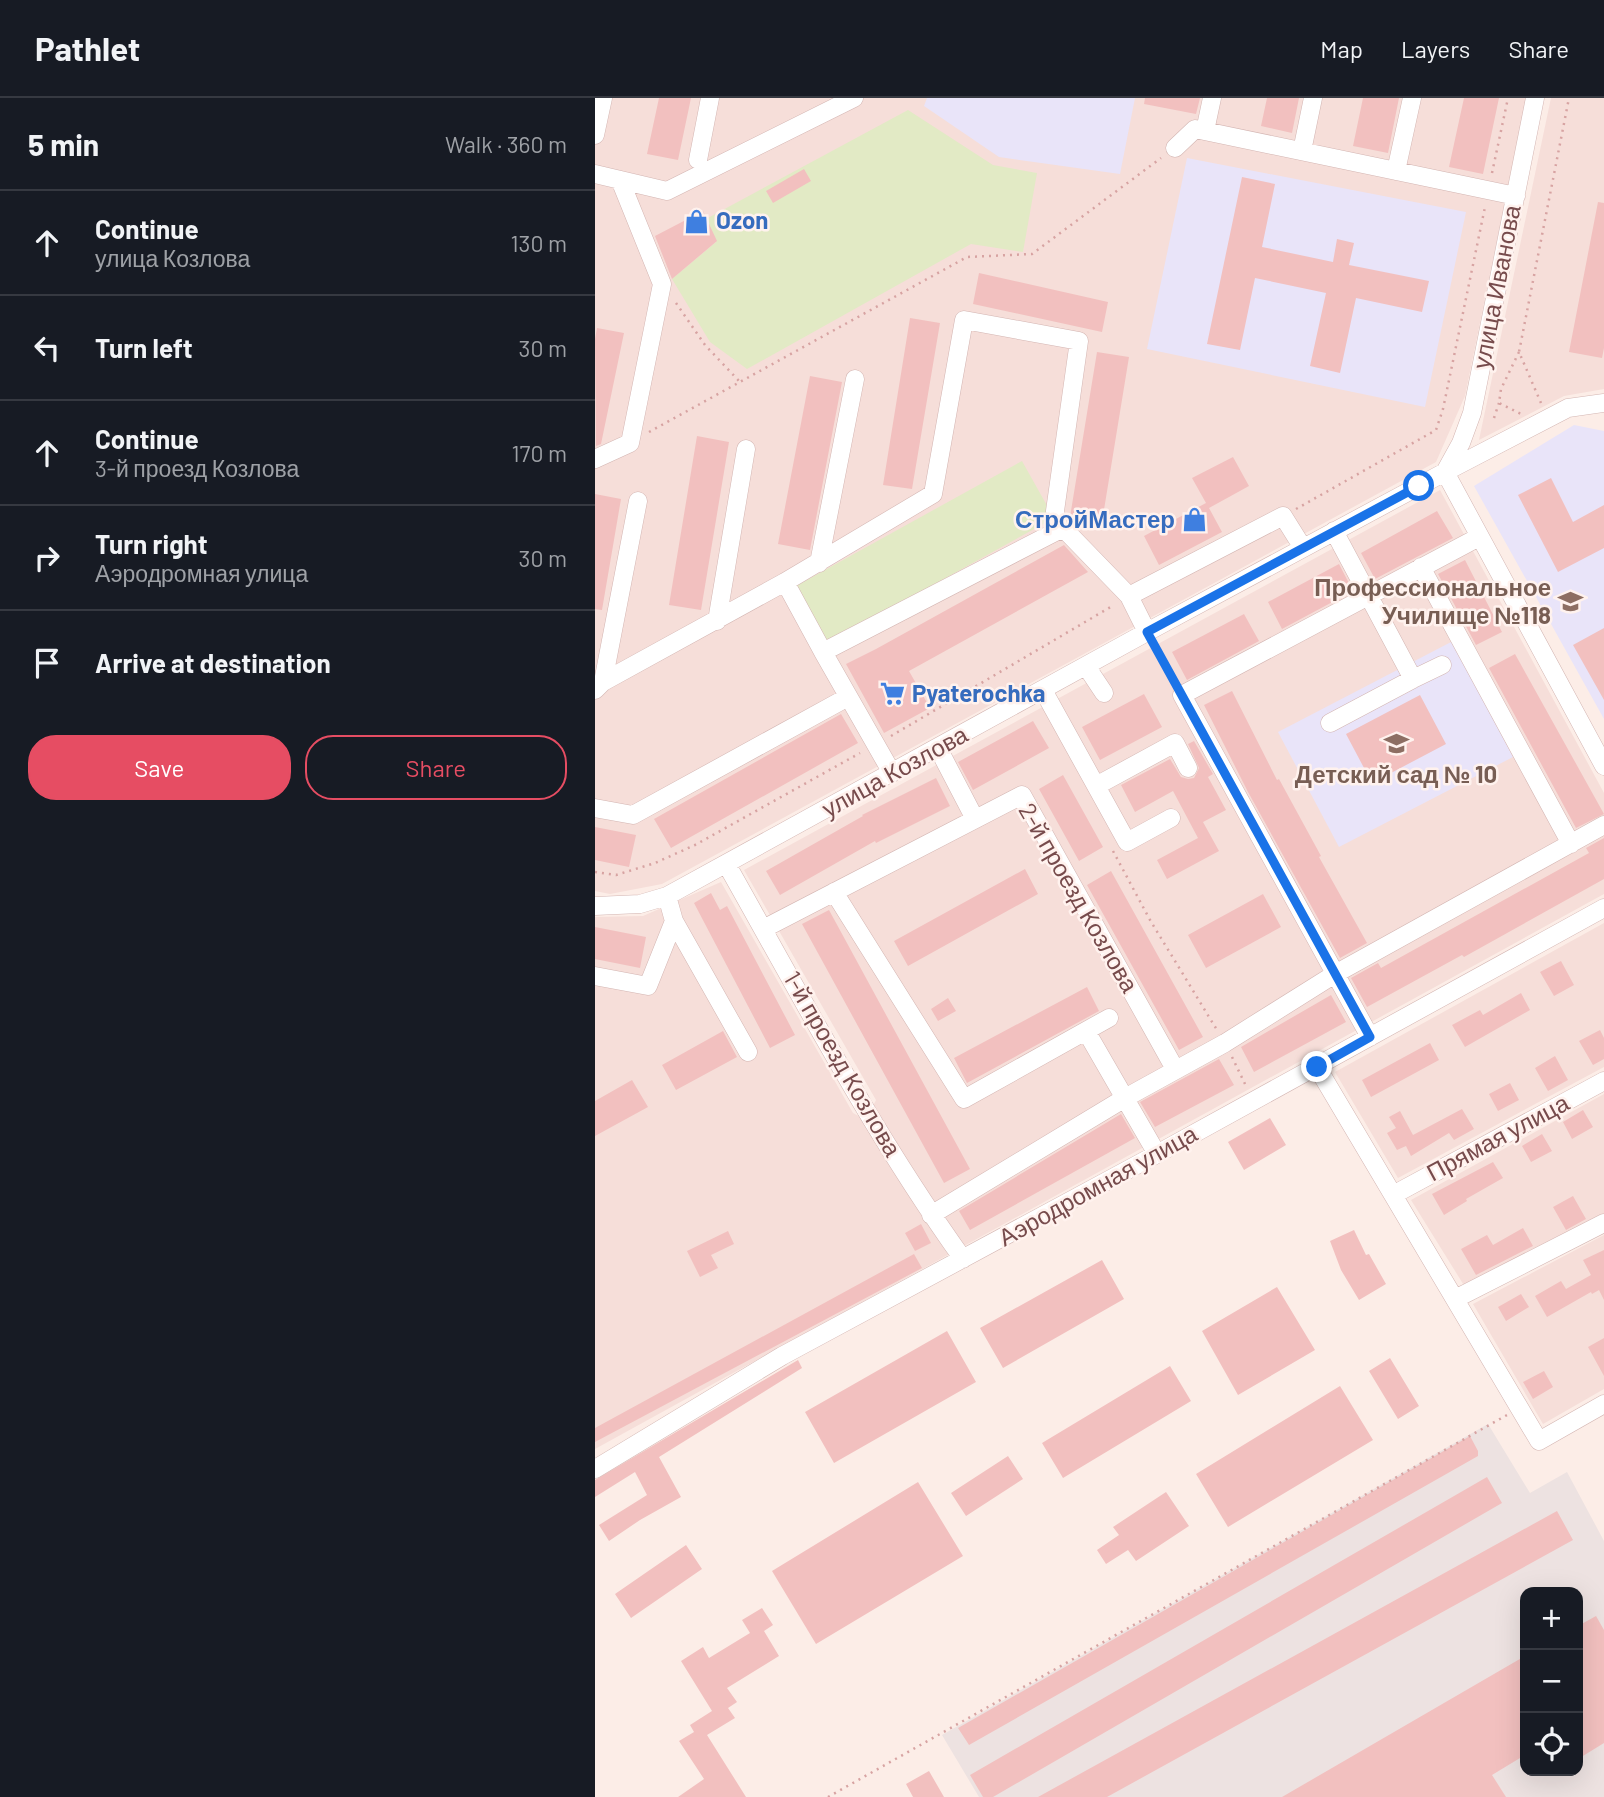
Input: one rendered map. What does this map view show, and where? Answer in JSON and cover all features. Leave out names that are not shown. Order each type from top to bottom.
[{"type":"street","points":[[595,135],[603,98]]},
{"type":"street","points":[[698,160],[711,98]]},
{"type":"street","points":[[595,174],[667,191],[855,98]]},
{"type":"street","points":[[1205,131],[1212,98]]},
{"type":"street","points":[[1302,151],[1313,98]]},
{"type":"street","points":[[1396,171],[1412,98]]},
{"type":"street","name":"улица Иванова","points":[[1445,472],[1461,443],[1472,413],[1535,98]]},
{"type":"street","points":[[1175,148],[1195,129],[1516,196]]},
{"type":"street","points":[[595,459],[629,443],[662,284],[620,180]]},
{"type":"street","points":[[599,686],[819,563],[933,494],[964,320],[1079,341],[1055,511],[1059,530]]},
{"type":"street","points":[[819,563],[855,379]]},
{"type":"street","name":"улица Козлова","points":[[595,906],[640,904],[667,897],[1147,632],[1445,472],[1568,408],[1604,402]]},
{"type":"street","points":[[717,621],[746,449]]},
{"type":"street","points":[[1445,472],[1604,766]]},
{"type":"street","points":[[599,686],[638,501]]},
{"type":"street","points":[[1129,596],[1283,516],[1303,548]]},
{"type":"street","points":[[823,652],[1059,530],[1067,532],[1129,596],[1147,632]]},
{"type":"street","points":[[1334,531],[1413,679]]},
{"type":"street","points":[[1370,1037],[1182,695],[1479,537]]},
{"type":"street","points":[[1421,567],[1571,844]]},
{"type":"street","points":[[785,582],[892,773]]},
{"type":"street","points":[[1330,723],[1442,665]]},
{"type":"street","points":[[1086,666],[1104,693]]},
{"type":"street","points":[[1043,690],[1127,842],[1171,818]]},
{"type":"street","points":[[595,808],[633,815],[848,696]]},
{"type":"street","points":[[1096,786],[1175,743],[1188,768]]},
{"type":"street","points":[[938,748],[975,819]]},
{"type":"street","name":"2-й проезд Козлова","points":[[763,929],[1022,795],[1175,1069]]},
{"type":"street","points":[[931,1215],[1125,1098],[1224,1043],[1335,974],[1604,825]]},
{"type":"street","name":"1-й проезд Козлова","points":[[727,865],[865,1107],[931,1215],[963,1259]]},
{"type":"street","points":[[834,892],[964,1099],[1109,1018]]},
{"type":"street","points":[[667,897],[674,921],[748,1052]]},
{"type":"street","name":"Аэродромная улица","points":[[595,1469],[782,1356],[1317,1067],[1604,908]]},
{"type":"street","points":[[595,976],[648,986],[674,921]]},
{"type":"street","points":[[1086,1031],[1157,1154]]},
{"type":"street","points":[[1317,1067],[1539,1441],[1604,1404]]},
{"type":"street","name":"Прямая улица","points":[[1393,1195],[1604,1082]]},
{"type":"street","points":[[1455,1299],[1604,1223]]},
{"type":"path","points":[[1283,516],[1436,430],[1443,409],[1509,98]]},
{"type":"path","points":[[1494,418],[1501,389],[1519,352],[1569,98]]},
{"type":"path","points":[[629,443],[967,257],[1031,254],[1175,148]]},
{"type":"path","points":[[662,284],[705,345],[740,382]]},
{"type":"path","points":[[1519,352],[1544,420]]},
{"type":"path","points":[[1499,403],[1544,420]]},
{"type":"path","points":[[595,872],[616,875],[665,859],[695,845],[876,744],[1129,596]]},
{"type":"path","points":[[1147,632],[1182,695]]},
{"type":"path","points":[[1112,849],[1150,920],[1224,1043],[1254,1101]]},
{"type":"path","points":[[828,1797],[1519,1408]]},
{"type":"shaded area","points":[[595,98],[1526,98],[1465,396],[1436,462],[662,884],[610,894],[595,891]]},
{"type":"shaded area","points":[[927,98],[1135,98],[1120,174],[999,157],[924,106]]},
{"type":"shaded area","points":[[1551,98],[1604,98],[1604,389],[1564,396],[1479,440]]},
{"type":"shaded area","points":[[1187,158],[1466,212],[1425,407],[1147,349]]},
{"type":"shaded area","name":"Профессиональное Училище №118","points":[[1574,425],[1604,431],[1604,719],[1474,486]]},
{"type":"shaded area","points":[[1440,490],[1604,793],[1604,894],[595,1449],[595,917],[643,916],[721,882],[853,1113],[866,1120],[876,1100],[744,870]]},
{"type":"shaded area","name":"Детский сад № 10","points":[[1453,641],[1513,757],[1339,847],[1278,732]]},
{"type":"shaded area","points":[[1604,923],[1604,1067],[1398,1178],[1335,1072]]},
{"type":"shaded area","points":[[1604,1094],[1604,1215],[1465,1287],[1411,1200]]},
{"type":"shaded area","points":[[1604,1235],[1604,1389],[1543,1424],[1473,1304]]},
{"type":"shaded area","points":[[1488,1424],[1530,1493],[1567,1472],[1604,1541],[1604,1797],[979,1797],[942,1735]]},
{"type":"green space","points":[[908,110],[993,165],[1037,173],[1023,252],[971,244],[747,369],[710,342],[672,279],[716,242],[706,219]]},
{"type":"green space","points":[[1022,461],[1054,518],[828,643],[796,586]]},
{"type":"building","points":[[659,98],[691,98],[678,160],[647,154]]},
{"type":"building","points":[[1145,98],[1200,98],[1196,114],[1144,104]]},
{"type":"building","points":[[1267,98],[1299,98],[1292,133],[1261,126]]},
{"type":"building","points":[[1363,98],[1399,98],[1388,153],[1353,146]]},
{"type":"building","points":[[1464,98],[1499,98],[1483,174],[1449,167]]},
{"type":"building","points":[[804,169],[811,181],[773,203],[766,191]]},
{"type":"building","points":[[1242,177],[1275,184],[1262,247],[1333,262],[1337,239],[1354,243],[1349,265],[1429,281],[1422,312],[1356,298],[1340,373],[1310,366],[1326,293],[1255,278],[1240,350],[1207,344]]},
{"type":"building","points":[[1598,202],[1604,203],[1602,358],[1569,352]]},
{"type":"building","points":[[703,211],[717,241],[672,279],[655,236]]},
{"type":"building","points":[[979,273],[1108,302],[1102,332],[973,304]]},
{"type":"building","points":[[910,318],[940,323],[912,489],[883,485]]},
{"type":"building","points":[[597,328],[624,333],[601,444],[596,446],[595,339]]},
{"type":"building","points":[[1097,352],[1129,357],[1102,522],[1070,517]]},
{"type":"building","points":[[810,376],[842,382],[810,550],[778,544]]},
{"type":"building","points":[[697,436],[729,442],[701,610],[669,605]]},
{"type":"building","name":"СтройМастер","points":[[1233,457],[1249,486],[1209,508],[1222,532],[1159,565],[1144,536],[1206,503],[1192,478]]},
{"type":"building","points":[[1551,478],[1573,522],[1604,505],[1604,548],[1558,572],[1518,495]]},
{"type":"building","points":[[595,494],[621,499],[602,610],[595,609]]},
{"type":"building","points":[[1437,511],[1453,538],[1375,579],[1361,553]]},
{"type":"building","points":[[1064,545],[1088,572],[909,671],[930,708],[884,733],[846,664]]},
{"type":"building","points":[[1465,560],[1502,632],[1476,645],[1438,574]]},
{"type":"building","points":[[1339,564],[1353,591],[1282,629],[1268,602]]},
{"type":"building","points":[[1244,614],[1259,641],[1187,680],[1172,652]]},
{"type":"building","points":[[1604,628],[1604,700],[1573,645]]},
{"type":"building","points":[[1515,654],[1604,814],[1576,828],[1489,668]]},
{"type":"building","points":[[1232,691],[1277,780],[1279,779],[1367,943],[1340,958],[1248,792],[1204,705]]},
{"type":"building","points":[[1144,694],[1162,727],[1100,760],[1082,727]]},
{"type":"building","points":[[1420,695],[1446,744],[1372,783],[1346,734]]},
{"type":"building","points":[[841,714],[858,743],[671,848],[654,819]]},
{"type":"building","points":[[1033,721],[1049,748],[973,790],[958,762]]},
{"type":"building","points":[[1194,741],[1213,774],[1208,777],[1226,810],[1203,822],[1219,851],[1167,879],[1157,860],[1198,838],[1173,791],[1135,812],[1121,785],[1170,759],[1181,777],[1194,778],[1199,768],[1188,744]]},
{"type":"building","points":[[1063,775],[1103,847],[1079,861],[1039,789]]},
{"type":"building","points":[[936,778],[950,806],[876,843],[875,841],[780,895],[766,871],[862,815]]},
{"type":"building","points":[[595,827],[636,835],[629,867],[595,860]]},
{"type":"building","points":[[1604,838],[1604,879],[1464,957],[1462,955],[1367,1007],[1351,978],[1378,963],[1381,968],[1589,853],[1586,848]]},
{"type":"building","points":[[1025,869],[1038,894],[908,966],[894,941]]},
{"type":"building","points":[[1111,871],[1203,1037],[1179,1050],[1087,885]]},
{"type":"building","points":[[711,893],[720,910],[727,906],[795,1035],[770,1048],[694,903]]},
{"type":"building","points":[[1263,894],[1281,927],[1206,968],[1188,935]]},
{"type":"building","points":[[829,910],[970,1169],[944,1183],[802,924]]},
{"type":"building","points":[[595,927],[646,937],[640,968],[595,959]]},
{"type":"building","points":[[1561,961],[1574,985],[1554,996],[1540,972]]},
{"type":"building","points":[[1087,987],[1099,1011],[967,1083],[954,1058]]},
{"type":"building","points":[[1521,993],[1530,1010],[1465,1047],[1452,1025],[1480,1010],[1483,1015]]},
{"type":"building","points":[[1331,995],[1346,1022],[1254,1072],[1241,1047]]},
{"type":"building","points":[[948,998],[956,1011],[938,1021],[931,1009]]},
{"type":"building","points":[[1600,1030],[1604,1038],[1604,1059],[1593,1065],[1579,1041]]},
{"type":"building","points":[[723,1031],[737,1057],[676,1090],[662,1065]]},
{"type":"building","points":[[1430,1043],[1439,1060],[1371,1097],[1362,1080]]},
{"type":"building","points":[[1555,1056],[1568,1080],[1548,1091],[1535,1068]]},
{"type":"building","points":[[1219,1059],[1234,1085],[1155,1127],[1140,1102]]},
{"type":"building","points":[[632,1080],[648,1107],[595,1136],[595,1101]]},
{"type":"building","points":[[1510,1083],[1519,1100],[1498,1111],[1489,1094]]},
{"type":"building","points":[[1462,1109],[1474,1129],[1454,1140],[1449,1133],[1411,1156],[1406,1146],[1397,1150],[1387,1133],[1396,1128],[1389,1117],[1400,1111],[1413,1135]]},
{"type":"building","points":[[1583,1110],[1593,1127],[1572,1139],[1563,1122]]},
{"type":"building","points":[[1121,1114],[1135,1138],[970,1230],[959,1211]]},
{"type":"building","points":[[1270,1118],[1286,1145],[1244,1170],[1228,1142]]},
{"type":"building","points":[[1542,1134],[1552,1151],[1531,1162],[1522,1146]]},
{"type":"building","points":[[1493,1162],[1503,1178],[1444,1215],[1432,1194]]},
{"type":"building","points":[[1573,1196],[1586,1219],[1566,1230],[1553,1207]]},
{"type":"building","points":[[921,1224],[931,1243],[915,1251],[905,1233]]},
{"type":"building","points":[[1523,1228],[1533,1246],[1476,1275],[1461,1249],[1487,1235],[1493,1245]]},
{"type":"building","points":[[1354,1230],[1366,1255],[1369,1254],[1386,1284],[1359,1300],[1341,1270],[1330,1241]]},
{"type":"building","points":[[728,1231],[734,1244],[711,1255],[718,1268],[700,1277],[687,1251]]},
{"type":"building","points":[[1604,1250],[1604,1300],[1599,1290],[1592,1294],[1591,1292],[1547,1317],[1535,1296],[1561,1281],[1566,1289],[1591,1275],[1583,1260]]},
{"type":"building","points":[[914,1254],[922,1268],[595,1442],[595,1428]]},
{"type":"building","points":[[1102,1260],[1124,1299],[1003,1368],[980,1328]]},
{"type":"building","points":[[1277,1287],[1315,1350],[1238,1395],[1202,1331]]},
{"type":"building","points":[[1521,1294],[1529,1307],[1506,1321],[1498,1307]]},
{"type":"building","points":[[947,1331],[976,1382],[834,1463],[805,1412]]},
{"type":"building","points":[[1604,1338],[1604,1376],[1588,1347]]},
{"type":"building","points":[[1390,1358],[1419,1406],[1398,1419],[1369,1371]]},
{"type":"building","points":[[798,1360],[802,1368],[659,1457],[681,1497],[609,1541],[599,1525],[647,1495],[635,1472],[595,1497],[595,1480]]},
{"type":"building","points":[[1170,1366],[1191,1401],[1063,1478],[1042,1443]]},
{"type":"building","points":[[1544,1371],[1553,1387],[1533,1399],[1523,1382]]},
{"type":"building","points":[[1340,1386],[1373,1440],[1228,1527],[1196,1474]]},
{"type":"building","points":[[1470,1436],[1478,1456],[969,1745],[958,1728]]},
{"type":"building","points":[[1008,1456],[1023,1479],[966,1516],[951,1493]]},
{"type":"building","points":[[1487,1477],[1502,1503],[993,1797],[983,1797],[970,1775]]},
{"type":"building","points":[[918,1482],[963,1556],[816,1644],[772,1571]]},
{"type":"building","points":[[1166,1492],[1189,1526],[1136,1561],[1128,1550],[1106,1564],[1097,1550],[1119,1535],[1113,1527]]},
{"type":"building","points":[[1557,1511],[1573,1540],[1107,1797],[1038,1797]]},
{"type":"building","points":[[686,1545],[702,1569],[631,1618],[615,1594]]},
{"type":"building","points":[[762,1608],[773,1625],[764,1631],[779,1656],[727,1688],[737,1702],[728,1708],[735,1718],[707,1735],[746,1797],[678,1797],[704,1779],[679,1741],[694,1732],[690,1725],[712,1711],[681,1661],[703,1647],[709,1658],[750,1633],[742,1620]]},
{"type":"building","points":[[1596,1616],[1604,1630],[1604,1743],[1583,1756],[1583,1650],[1583,1623]]},
{"type":"building","points":[[1520,1659],[1520,1758],[1492,1775],[1506,1797],[1282,1797]]},
{"type":"building","points":[[929,1771],[944,1797],[913,1797],[906,1784]]},
{"type":"place","name":"Ozon","points":[[696,221]]},
{"type":"place","name":"СтройМастер","points":[[1195,520]]},
{"type":"place","name":"Профессиональное Училище №118","points":[[1571,602]]},
{"type":"place","name":"Pyaterochka","points":[[892,694]]},
{"type":"place","name":"Детский сад № 10","points":[[1396,744]]},
{"type":"route","points":[[1317,1067],[1370,1037],[1147,632],[1419,486]]}]
